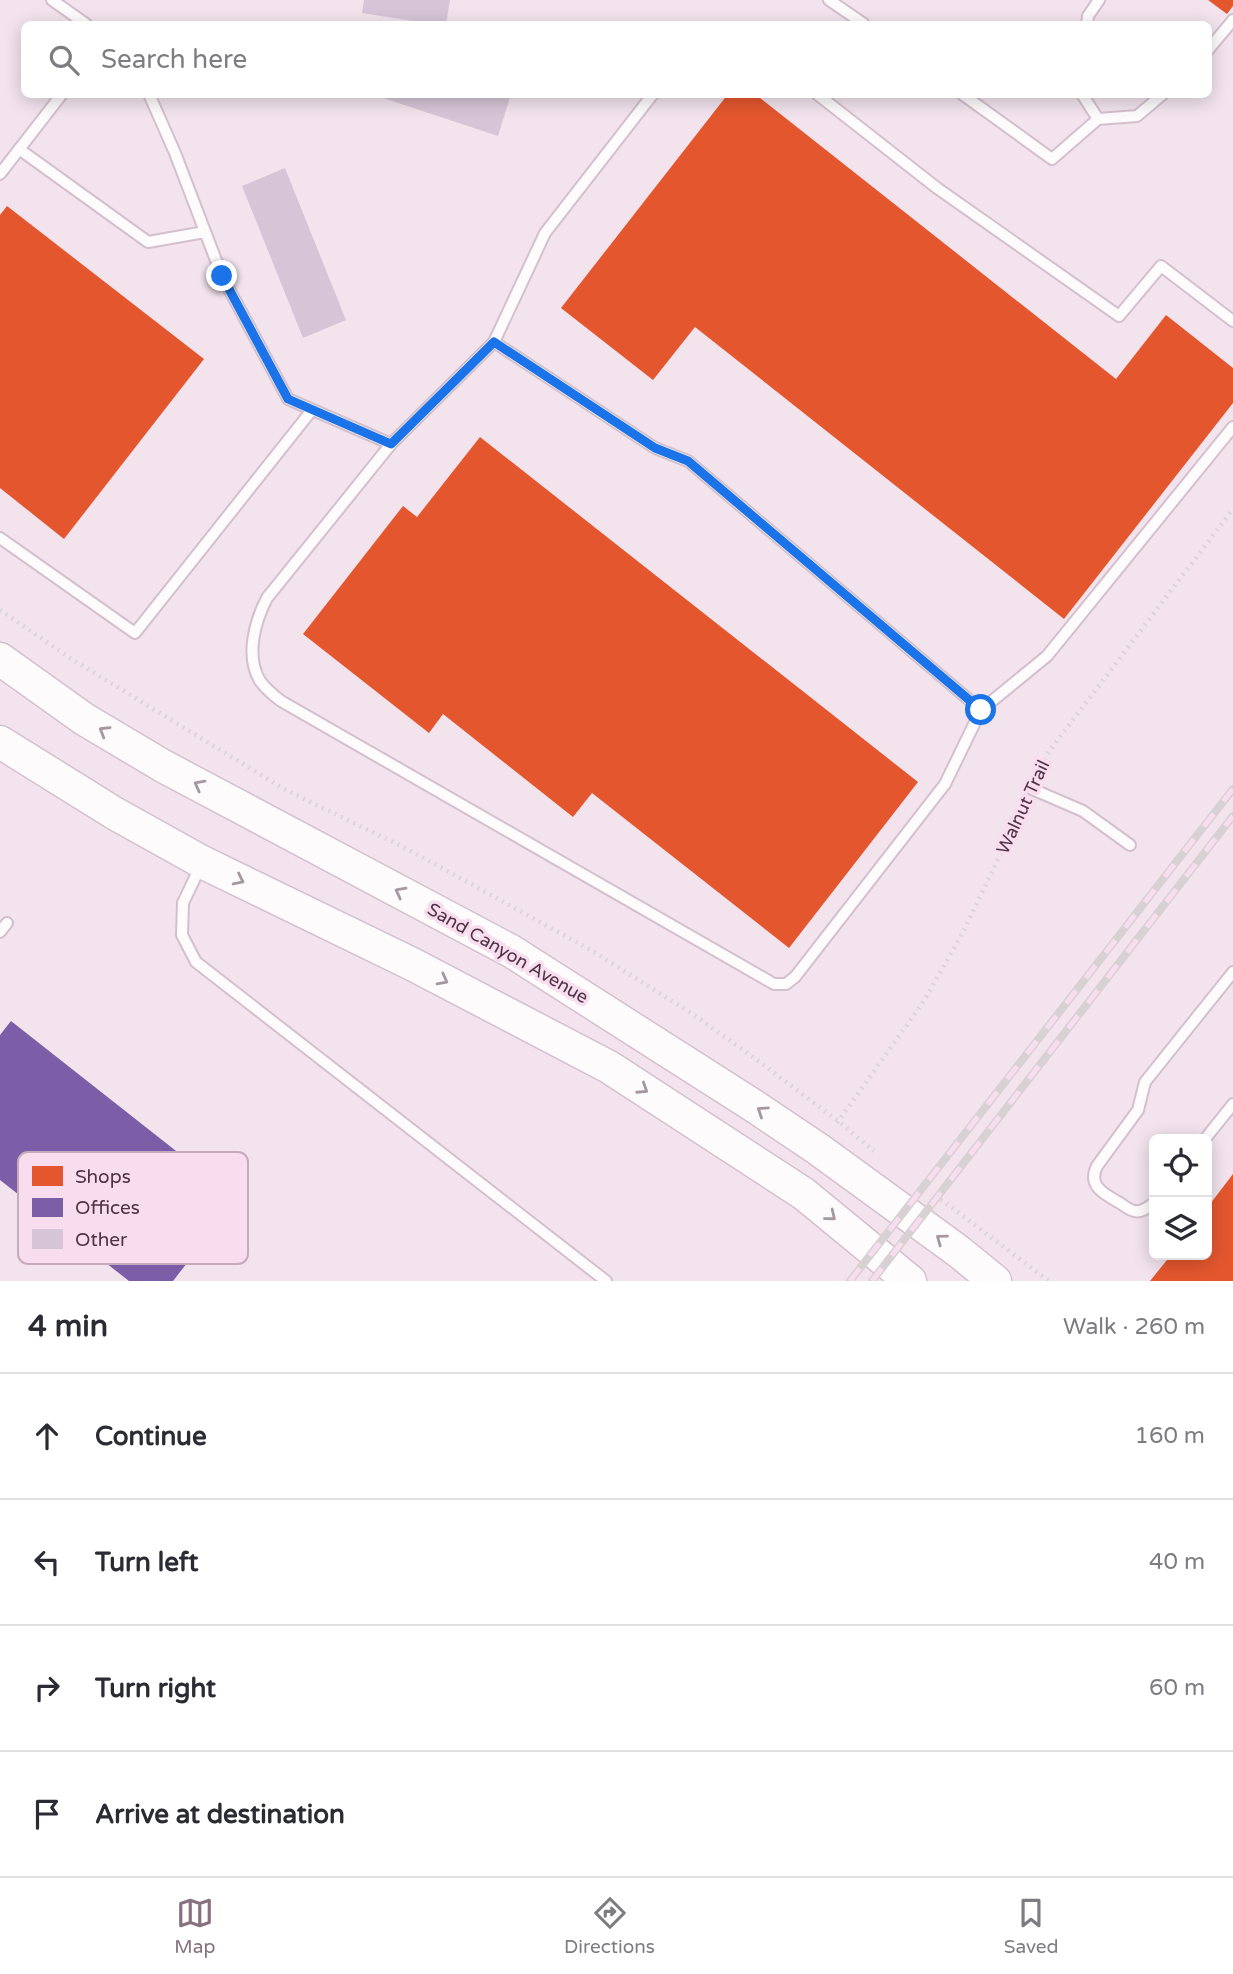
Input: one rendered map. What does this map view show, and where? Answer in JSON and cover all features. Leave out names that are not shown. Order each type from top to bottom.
[{"type":"main road","name":"Sand Canyon Avenue","points":[[0,659],[84,719],[163,766],[511,951],[818,1149],[995,1281]]},
{"type":"main road","points":[[0,742],[114,813],[202,862],[412,964],[609,1067],[804,1194],[909,1281]]},
{"type":"lane","points":[[52,0],[82,21]]},
{"type":"lane","points":[[829,0],[860,21]]},
{"type":"lane","points":[[1087,21],[1100,0]]},
{"type":"lane","points":[[1212,47],[1233,20]]},
{"type":"lane","points":[[0,174],[59,98]]},
{"type":"lane","points":[[151,98],[222,276],[288,399],[391,444]]},
{"type":"lane","points":[[650,98],[545,233],[494,342],[391,444],[267,598],[257,617],[253,640],[254,660],[259,678],[281,701],[774,984],[786,984],[795,977],[945,784],[981,710],[1047,656],[1233,427]]},
{"type":"lane","points":[[822,98],[937,188],[1119,316],[1161,266],[1233,321]]},
{"type":"lane","points":[[968,98],[1052,159],[1098,119],[1136,116],[1158,98]]},
{"type":"lane","points":[[1085,98],[1098,119]]},
{"type":"lane","points":[[19,149],[148,242],[205,232]]},
{"type":"lane","points":[[494,342],[655,448],[688,461],[981,710]]},
{"type":"lane","points":[[0,538],[135,633],[312,410]]},
{"type":"lane","points":[[1032,789],[1083,811],[1130,845]]},
{"type":"lane","points":[[202,862],[183,903],[182,935],[196,962],[606,1281]]},
{"type":"lane","points":[[1149,1207],[1134,1212],[1102,1193],[1093,1175],[1138,1110],[1144,1082],[1233,972]]},
{"type":"lane","points":[[1209,1134],[1233,1104]]},
{"type":"path","name":"Walnut Trail","points":[[838,1121],[924,1000],[963,932],[1047,754],[1233,509]]},
{"type":"building: Shops","points":[[1208,0],[1233,0],[1233,6],[1227,14]]},
{"type":"building: Shops","points":[[725,98],[760,98],[1116,379],[1166,315],[1233,368],[1233,403],[1064,619],[695,327],[653,380],[561,308]]},
{"type":"building: Shops","points":[[7,206],[204,359],[64,539],[0,488],[0,215]]},
{"type":"building: Shops","points":[[480,437],[918,782],[789,948],[592,793],[573,817],[443,714],[429,733],[303,634],[403,506],[417,517]]},
{"type":"building: Shops","points":[[1233,1174],[1233,1281],[1150,1281],[1167,1260],[1212,1260],[1212,1201]]},
{"type":"building: Offices","points":[[11,1021],[177,1152],[18,1152],[18,1194],[0,1180],[0,1035]]},
{"type":"building: Offices","points":[[107,1264],[186,1264],[173,1281],[129,1281]]},
{"type":"building: Other","points":[[364,0],[450,0],[446,21],[413,21],[362,13]]},
{"type":"building: Other","points":[[383,98],[510,98],[498,136]]},
{"type":"building: Other","points":[[285,168],[346,320],[303,338],[242,186]]},
{"type":"railway","points":[[850,1281],[1233,789]]},
{"type":"railway","points":[[872,1281],[1233,816]]},
{"type":"route","points":[[222,276],[288,399],[391,444],[494,342],[655,448],[688,461],[981,710]]}]
